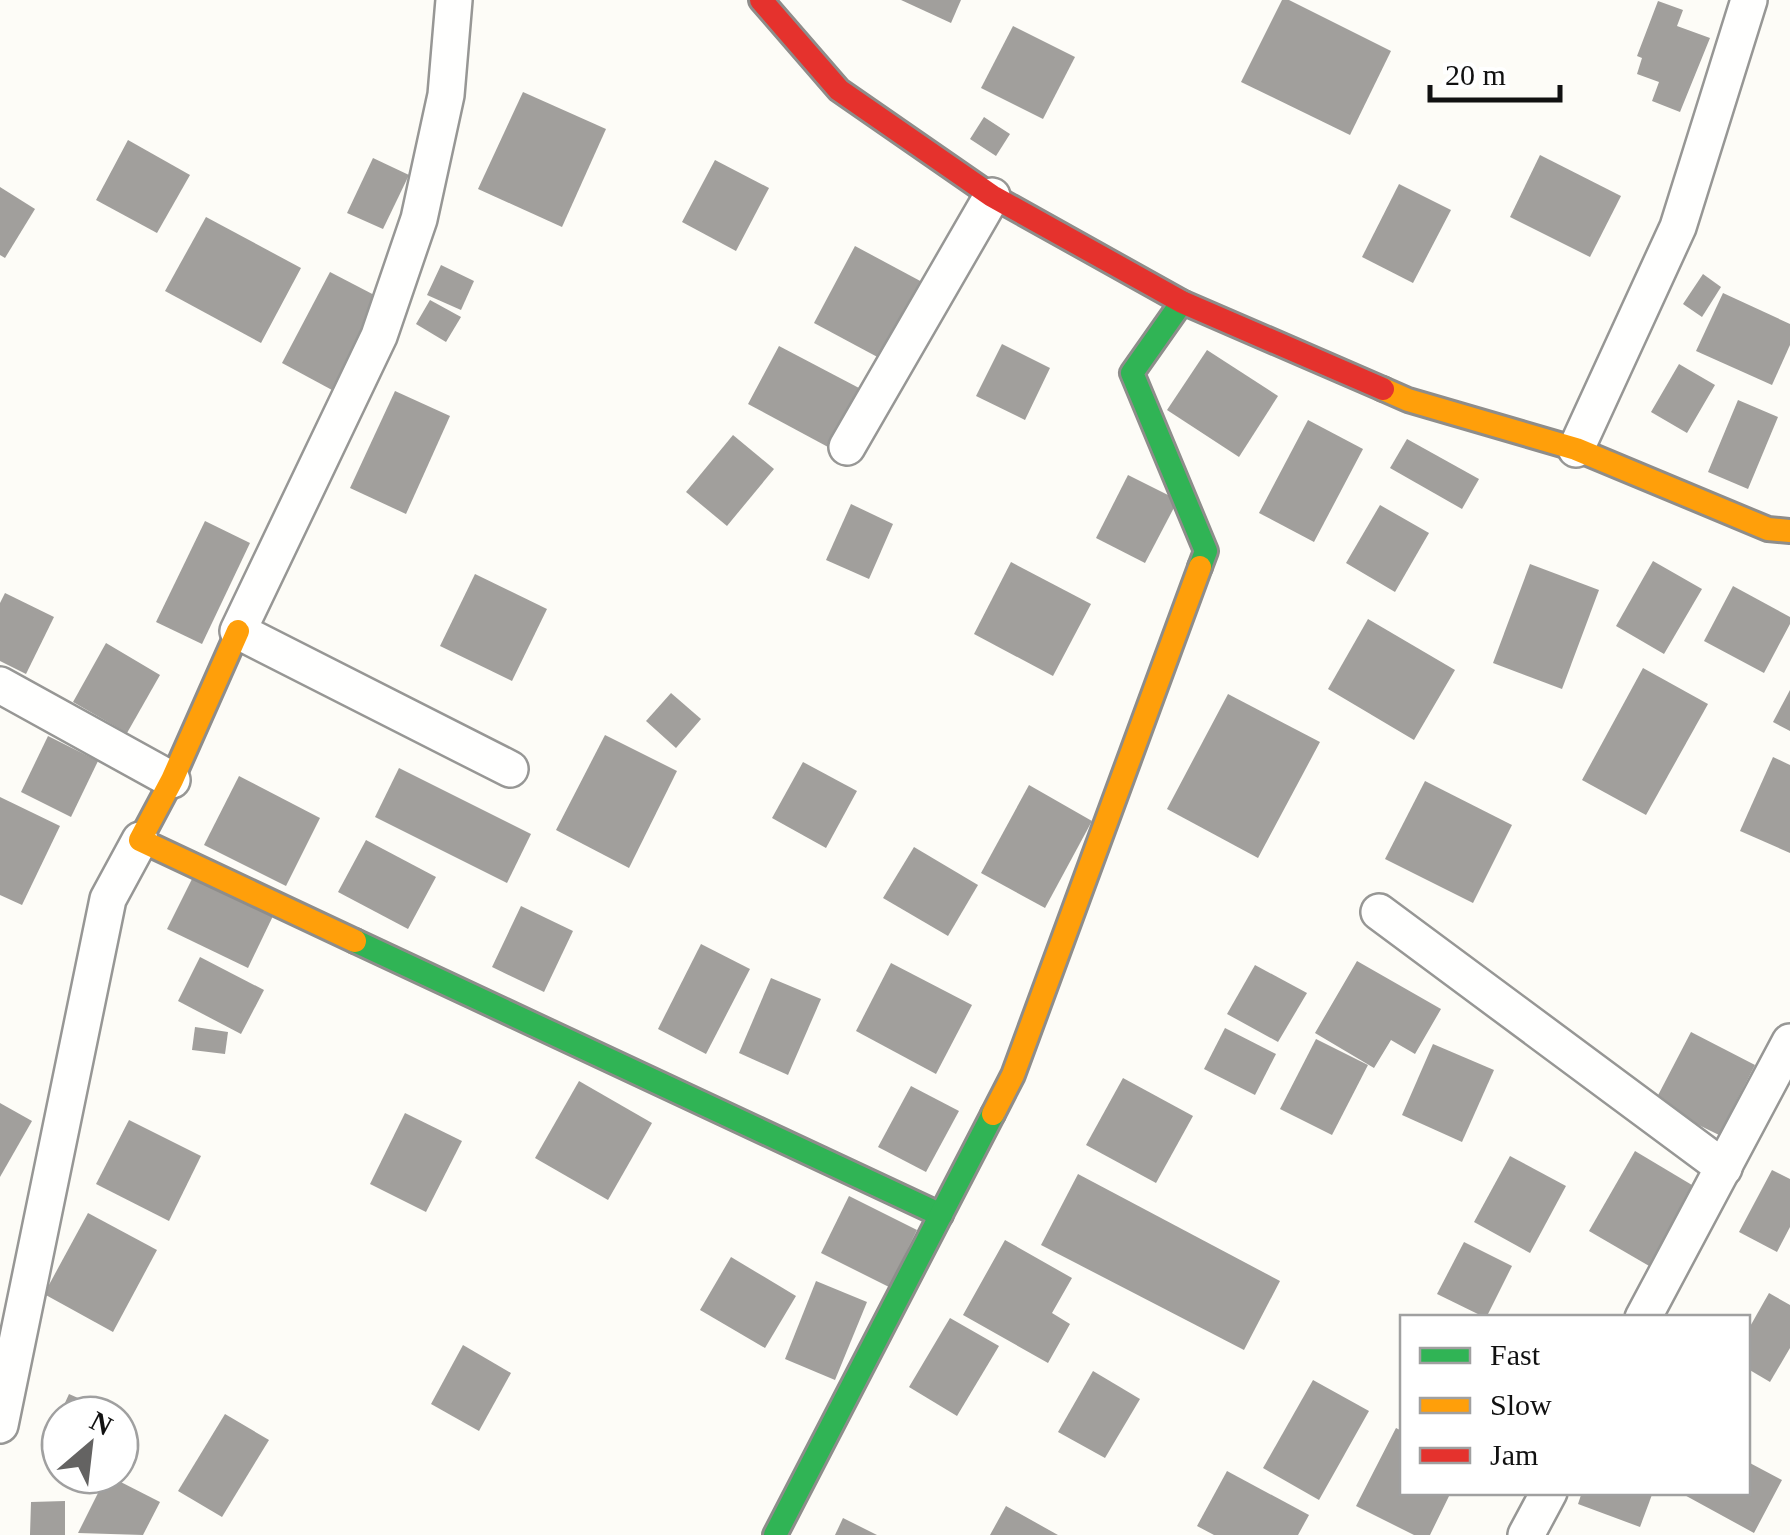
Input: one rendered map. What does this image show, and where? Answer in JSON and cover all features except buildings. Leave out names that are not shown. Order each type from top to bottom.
[{"type":"street","points":[[0,1424],[108,899],[172,780],[238,631],[379,336],[420,219],[446,95],[454,0]]},
{"type":"street","points":[[762,0],[838,90],[992,196],[1182,302],[1408,400],[1576,449],[1768,529],[1790,531]]},
{"type":"street","points":[[1576,449],[1678,227],[1748,0]]},
{"type":"street","points":[[847,447],[992,196]]},
{"type":"street","points":[[775,1535],[1013,1075],[1206,551],[1132,373],[1182,302]]},
{"type":"street","points":[[238,631],[510,769]]},
{"type":"street","points":[[0,686],[172,780]]},
{"type":"street","points":[[140,840],[941,1215]]},
{"type":"street","points":[[1379,912],[1724,1168]]},
{"type":"street","points":[[1645,1315],[1790,1042]]},
{"type":"street","points":[[1526,1535],[1547,1495]]},
{"type":"traffic: fast","points":[[1182,302],[1132,373],[1206,551],[1200,567]]},
{"type":"traffic: fast","points":[[355,941],[941,1215]]},
{"type":"traffic: fast","points":[[775,1535],[993,1114]]},
{"type":"traffic: slow","points":[[1383,389],[1408,400],[1576,449],[1768,529],[1790,531]]},
{"type":"traffic: slow","points":[[993,1114],[1013,1075],[1200,567]]},
{"type":"traffic: slow","points":[[238,631],[172,780],[140,840],[355,941]]},
{"type":"traffic: jam","points":[[761,0],[839,90],[992,196],[1182,302],[1383,389]]}]
